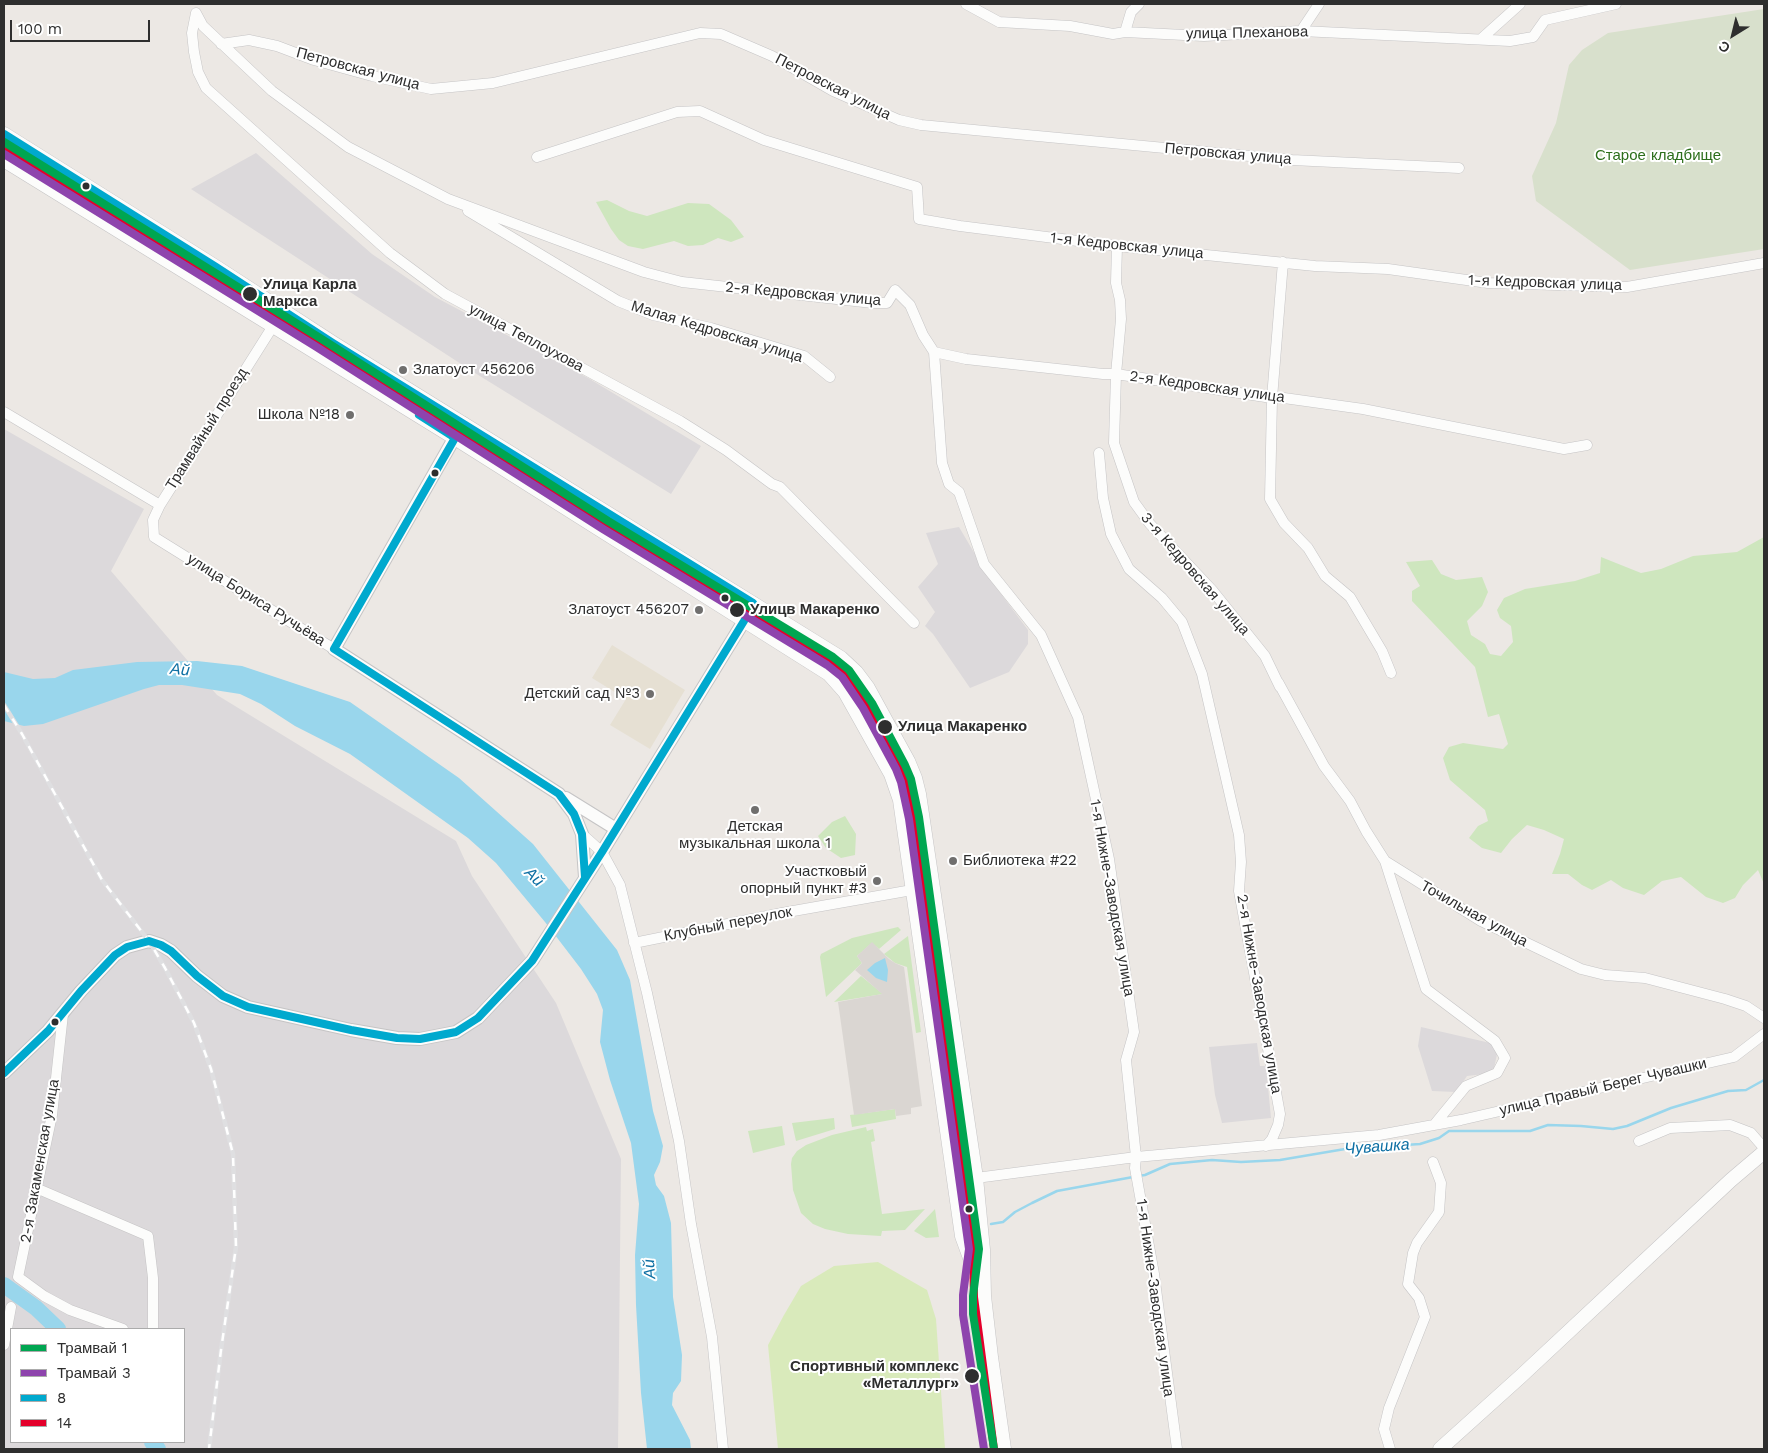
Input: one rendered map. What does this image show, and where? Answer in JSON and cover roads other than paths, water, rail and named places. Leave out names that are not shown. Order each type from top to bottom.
[{"type":"main road","points":[[4,134],[333,343],[841,658],[856,672],[868,688],[908,761],[919,794],[976,1178],[983,1250],[984,1296],[1004,1449]]},
{"type":"main road","points":[[4,160],[455,438],[829,674],[845,692],[891,774],[900,800],[962,1236],[984,1296]]},
{"type":"main road","points":[[1440,1449],[1717,1193],[1764,1152]]},
{"type":"street","name":"улица Плеханова","points":[[966,4],[999,22],[1070,26],[1113,34],[1125,32],[1204,36],[1301,31],[1510,41],[1533,37],[1545,20],[1616,4]]},
{"type":"street","points":[[1125,32],[1131,12],[1139,4]]},
{"type":"street","points":[[1301,31],[1319,4]]},
{"type":"street","points":[[1480,39],[1520,4]]},
{"type":"street","name":"2-я Кедровская улица","points":[[196,13],[203,26],[272,91],[348,147],[448,199],[644,272],[682,282],[873,303],[887,303],[895,290],[910,305],[922,335],[934,352],[966,359],[1116,374],[1272,398],[1363,409],[1564,449],[1587,445]]},
{"type":"street","name":"улица Теплоухова","points":[[196,13],[192,33],[194,52],[198,72],[206,88],[390,253],[445,294],[680,421],[726,450],[772,484],[780,487],[914,623]]},
{"type":"street","name":"Петровская улица","points":[[221,44],[249,40],[268,44],[314,60],[372,76],[431,89],[493,83],[700,33],[721,34],[772,56],[833,90],[899,120],[921,125],[1292,160],[1459,168]]},
{"type":"street","name":"1-я Кедровская улица","points":[[537,157],[677,112],[700,111],[764,140],[917,187],[919,219],[1015,234],[1315,266],[1388,268],[1488,283],[1627,286],[1764,263]]},
{"type":"street","name":"Малая Кедровская улица","points":[[448,199],[618,302],[653,315],[711,328],[804,356],[830,377]]},
{"type":"street","name":"3-я Кедровская улица","points":[[1117,246],[1116,283],[1120,300],[1121,319],[1116,374],[1114,443],[1134,502],[1150,524],[1212,590],[1265,656],[1295,716]]},
{"type":"street","points":[[1282,262],[1272,398],[1270,499],[1284,523],[1308,548],[1325,576],[1350,597],[1382,651],[1391,673]]},
{"type":"street","name":"Трамвайный проезд","points":[[154,537],[153,520],[160,505],[273,326]]},
{"type":"street","name":"1-я Нижне-Заводская улица","points":[[934,352],[942,463],[949,484],[959,492],[984,564],[1041,636],[1078,717],[1109,859],[1134,1032],[1126,1060],[1136,1157],[1135,1168],[1154,1274],[1177,1449]]},
{"type":"street","points":[[4,412],[160,505]]},
{"type":"street","points":[[334,649],[463,423]]},
{"type":"street","name":"2-я Нижне-Заводская улица","points":[[1099,453],[1102,498],[1111,534],[1129,569],[1162,598],[1182,622],[1202,674],[1239,835],[1242,862],[1239,891],[1280,1114],[1272,1139],[1266,1146]]},
{"type":"street","name":"улица Бориса Ручьёва","points":[[154,537],[334,649],[559,794],[574,814],[582,834],[583,881]]},
{"type":"street","points":[[4,1072],[63,1014],[81,991],[115,955],[127,947],[149,941],[171,951],[197,976],[223,996],[248,1007],[360,1032],[397,1038],[420,1039],[456,1032],[478,1018],[532,961],[616,830],[744,621],[753,603]]},
{"type":"street","name":"Точильная улица","points":[[1278,682],[1324,766],[1350,801],[1366,831],[1385,860],[1481,921],[1581,969],[1605,975],[1645,978],[1698,992],[1746,1006],[1764,1018]]},
{"type":"street","points":[[559,794],[616,830]]},
{"type":"street","points":[[582,834],[602,852],[620,885],[647,994],[679,1141],[691,1224],[712,1337],[723,1449]]},
{"type":"street","points":[[1385,860],[1426,989],[1495,1041],[1505,1058],[1497,1073],[1466,1086],[1434,1125]]},
{"type":"street","name":"Клубный переулок","points":[[634,943],[782,913],[912,890]]},
{"type":"street","name":"2-я Закаменская улица","points":[[63,1014],[52,1115],[18,1277],[44,1296],[70,1310],[120,1328]]},
{"type":"street","name":"улица Правый Берег Чувашки","points":[[976,1178],[1136,1157],[1379,1135],[1434,1125],[1734,1057],[1764,1034]]},
{"type":"street","points":[[1639,1141],[1670,1128],[1730,1125],[1751,1133],[1764,1148]]},
{"type":"street","points":[[1390,1449],[1384,1429],[1389,1408],[1425,1318],[1419,1298],[1408,1284],[1413,1253],[1417,1243],[1439,1212],[1441,1183],[1432,1162]]},
{"type":"street","points":[[36,1188],[148,1236],[153,1278],[153,1328]]},
{"type":"street","points":[[4,1345],[11,1307]]},
{"type":"water","name":"Ай","points":[[197,661],[242,666],[350,702],[459,778],[533,844],[617,950],[630,980],[653,1111],[663,1146],[660,1162],[654,1175],[656,1185],[664,1196],[671,1223],[673,1297],[682,1355],[681,1381],[673,1393],[672,1405],[690,1440],[691,1449],[647,1449],[641,1393],[636,1305],[635,1255],[639,1204],[631,1143],[610,1080],[600,1042],[603,1010],[597,994],[581,969],[496,863],[468,838],[350,754],[295,726],[261,704],[240,694],[182,685],[159,685],[43,724],[24,726],[4,721],[4,672],[33,679],[55,678],[73,670],[137,662]]},
{"type":"water","points":[[885,958],[888,970],[887,982],[876,978],[867,970]]},
{"type":"waterway","name":"Чувашка","points":[[1138,1176],[1145,1175],[1170,1164],[1212,1160],[1241,1162],[1280,1160],[1345,1149],[1420,1144],[1439,1138],[1449,1131],[1530,1131],[1548,1125],[1613,1129],[1627,1126],[1671,1108],[1728,1091],[1746,1090],[1764,1080]]},
{"type":"waterway","name":"Чувашка","points":[[991,1224],[1003,1222],[1015,1212],[1057,1191],[1133,1177]]},
{"type":"waterway","points":[[4,1285],[36,1308],[57,1328]]},
{"type":"waterway","points":[[153,1443],[158,1449]]},
{"type":"tram line","name":"1","points":[[4,142],[320,338],[608,521],[833,657],[849,670],[872,703],[905,765],[911,779],[919,817],[979,1249],[973,1296],[973,1314],[994,1449]]},
{"type":"tram line","points":[[4,147],[581,510],[830,661],[840,668],[853,682],[901,767],[916,818],[973,1244],[973,1260],[967,1305],[988,1449]]},
{"type":"tram line","name":"3","points":[[4,154],[315,346],[603,529],[827,665],[842,677],[863,708],[896,769],[901,782],[909,819],[969,1249],[963,1295],[963,1315],[984,1449]]},
{"type":"railway","points":[[4,705],[22,734],[102,880],[149,941],[165,968],[194,1023],[211,1069],[233,1154],[236,1247],[209,1449]]},
{"type":"place","name":"Улица Карла Маркса","points":[[250,294]]},
{"type":"place","name":"Златоуст 456206","points":[[403,370]]},
{"type":"place","name":"Школа №18","points":[[350,415]]},
{"type":"place","name":"Златоуст 456207","points":[[699,610]]},
{"type":"place","name":"Улицв Макаренко","points":[[737,610]]},
{"type":"place","name":"Детский сад №3","points":[[650,694]]},
{"type":"place","name":"Улица Макаренко","points":[[885,727]]},
{"type":"place","name":"Детская музыкальная школа 1","points":[[755,810]]},
{"type":"place","name":"Библиотека #22","points":[[953,861]]},
{"type":"place","name":"Участковый опорный пункт #3","points":[[877,881]]},
{"type":"place","name":"Спортивный комплекс «Металлург»","points":[[972,1376]]},
{"type":"park label","name":"Старое кладбище","points":[[1658,156]]}]
